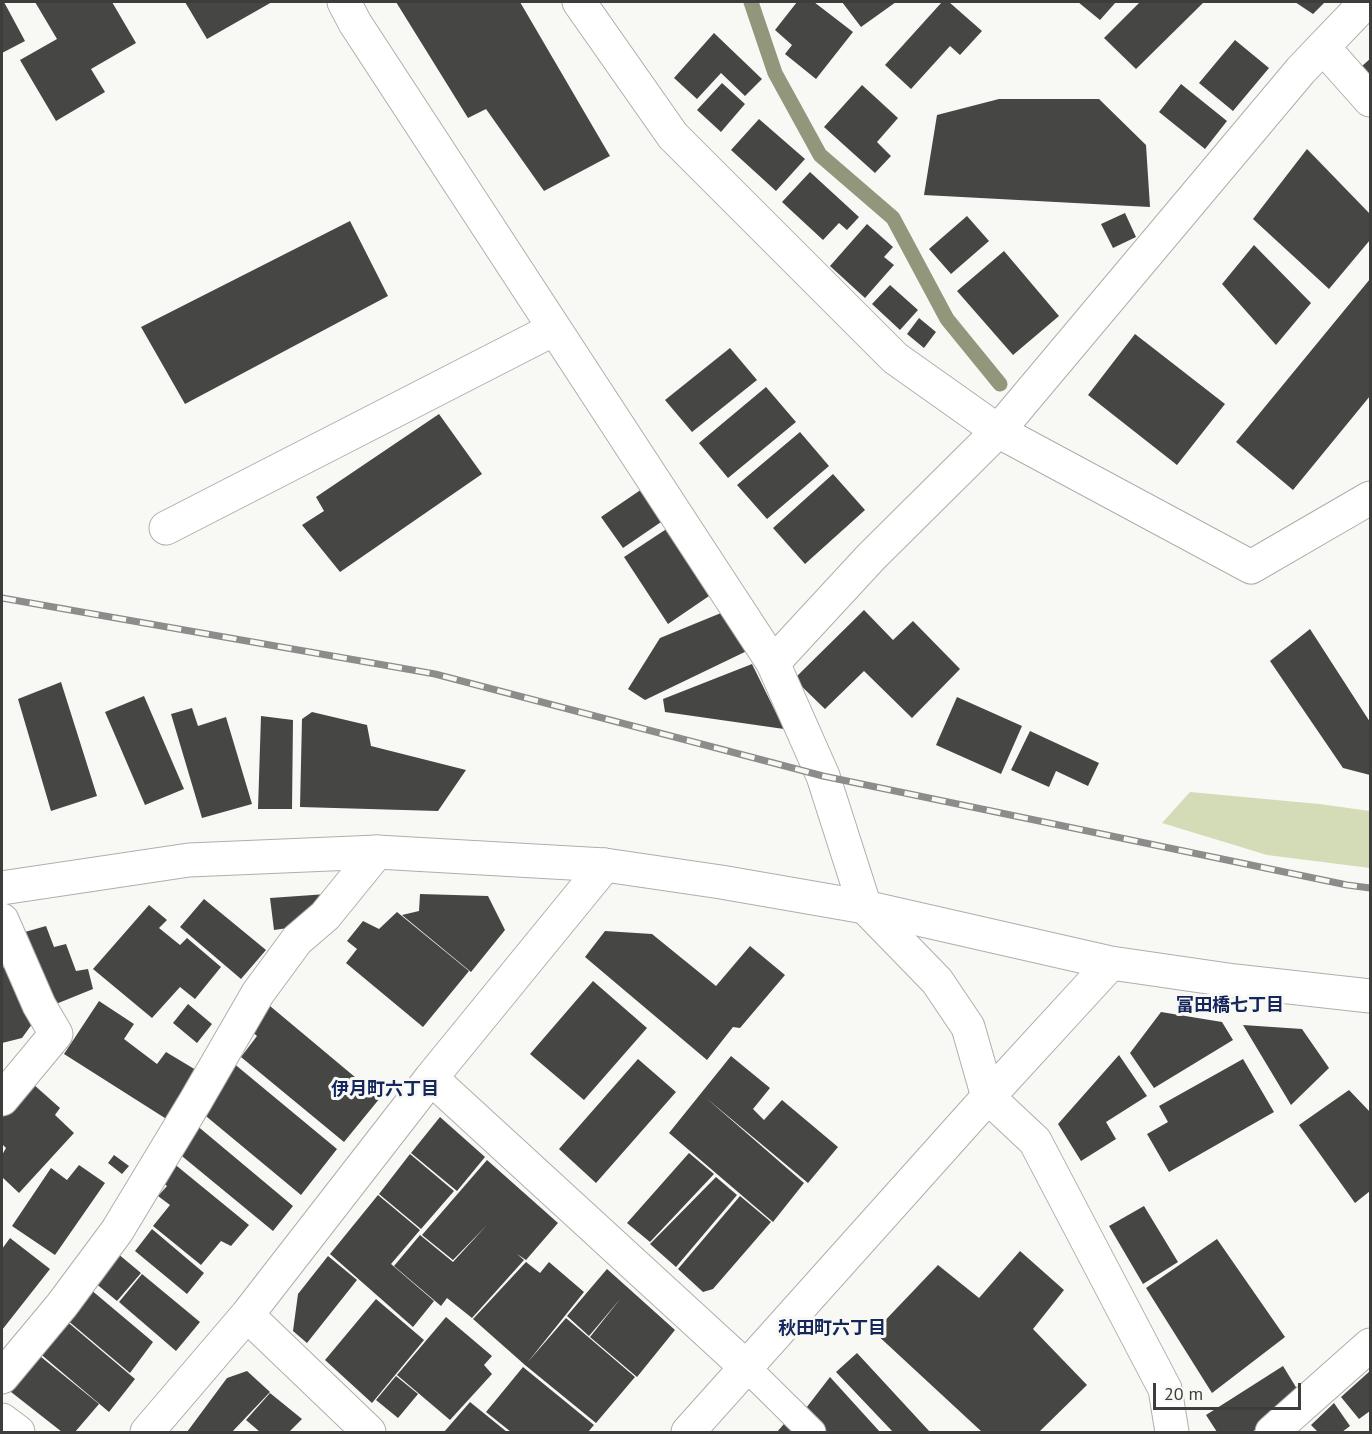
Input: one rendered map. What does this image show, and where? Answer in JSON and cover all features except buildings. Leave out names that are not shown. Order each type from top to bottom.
[{"type":"street","points":[[344,2],[355,23],[772,663],[823,776],[865,908],[937,981],[968,1027],[988,1097],[1035,1142],[1165,1389],[1172,1432]]},
{"type":"street","points":[[579,2],[674,136],[895,358],[998,431],[1251,567],[1371,498]]},
{"type":"street","points":[[772,663],[871,557],[998,431],[1323,47],[1366,2]]},
{"type":"street","points":[[1323,47],[1371,100]]},
{"type":"street","points":[[166,528],[554,329]]},
{"type":"street","points":[[2,1377],[62,1305],[117,1231],[258,993],[297,940],[325,916],[377,852]]},
{"type":"street","points":[[2,888],[189,860],[377,852],[605,865],[721,882],[865,908],[1111,963],[1235,981],[1371,996]]},
{"type":"street","points":[[147,1432],[247,1315],[431,1078],[605,865]]},
{"type":"street","points":[[2,920],[39,1005],[56,1034],[2,1099]]},
{"type":"street","points":[[688,1432],[1111,963]]},
{"type":"street","points":[[431,1078],[746,1366]]},
{"type":"street","points":[[247,1315],[369,1432]]},
{"type":"street","points":[[1272,1432],[1371,1346]]},
{"type":"street","points":[[2,1420],[18,1432]]},
{"type":"lane","points":[[746,1366],[812,1432]]},
{"type":"green space","points":[[1190,792],[1370,811],[1370,868],[1267,855],[1162,823]]},
{"type":"waterway","points":[[751,2],[775,73],[820,155],[893,218],[947,319],[1000,384]]},
{"type":"railway","points":[[2,598],[435,674],[823,776],[1370,888]]},
{"type":"district","name":"富田橋七丁目","points":[[1230,1006]]},
{"type":"district","name":"伊月町六丁目","points":[[385,1090]]},
{"type":"district","name":"秋田町六丁目","points":[[832,1329]]}]
